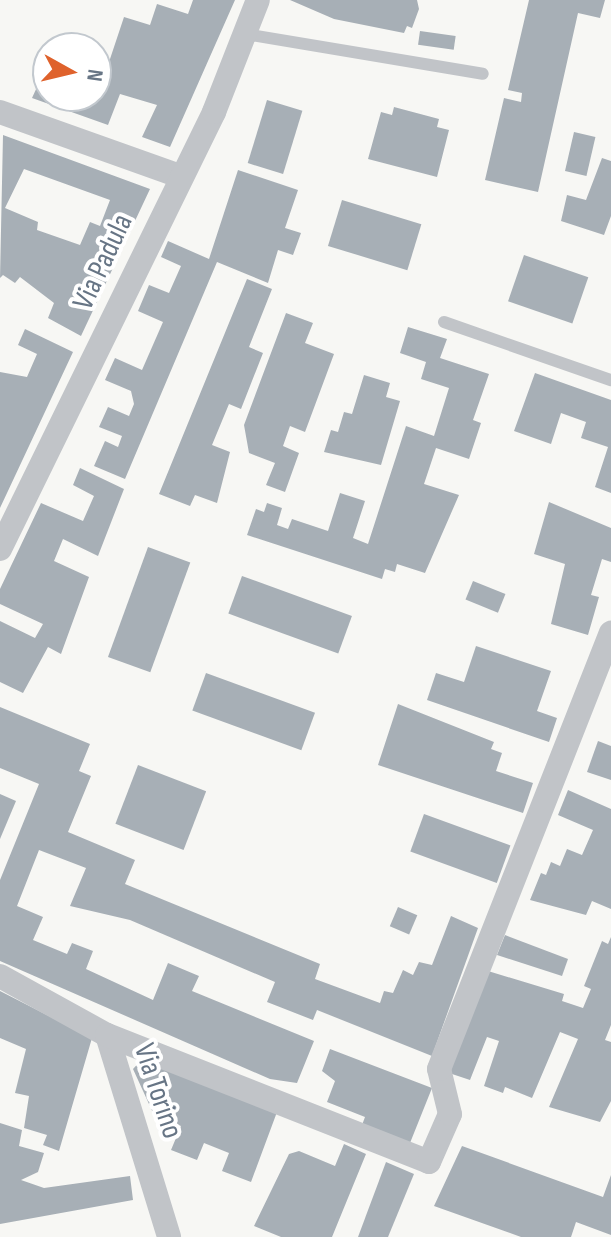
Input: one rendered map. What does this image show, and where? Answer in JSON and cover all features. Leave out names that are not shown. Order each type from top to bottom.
[{"type":"street","name":"Via Padula","points":[[0,549],[214,112],[258,0]]},
{"type":"street","points":[[0,112],[180,176]]},
{"type":"street","points":[[107,1035],[429,1162],[450,1114],[439,1069],[611,633]]},
{"type":"street","name":"Via Torino","points":[[0,976],[107,1035],[169,1237]]},
{"type":"lane","points":[[245,34],[483,74]]},
{"type":"lane","points":[[444,322],[611,380]]},
{"type":"building","points":[[193,0],[235,0],[170,147],[142,137],[157,105],[120,94],[108,125],[71,112],[112,112],[112,53],[124,17],[150,25],[157,4],[188,14]]},
{"type":"building","points":[[290,0],[417,0],[419,9],[412,28],[407,26],[404,33],[334,19]]},
{"type":"building","points":[[529,0],[605,0],[600,18],[578,13],[538,192],[485,180],[504,98],[521,102],[522,93],[508,90]]},
{"type":"building","points":[[420,31],[456,36],[454,50],[418,45]]},
{"type":"building","points":[[267,100],[302,111],[283,174],[248,163]]},
{"type":"building","points":[[394,107],[439,119],[437,127],[449,130],[437,177],[368,159],[381,112],[392,115]]},
{"type":"building","points":[[574,132],[595,137],[586,176],[565,171]]},
{"type":"building","points":[[3,135],[150,189],[81,336],[48,318],[54,303],[20,277],[15,283],[3,275],[0,278]],"holes":[[[24,169],[110,200],[100,226],[90,222],[80,245],[37,230],[38,222],[5,208]]]},
{"type":"building","points":[[602,158],[611,161],[611,216],[604,235],[561,221],[567,195],[586,200]]},
{"type":"building","points":[[238,170],[298,190],[285,228],[301,233],[293,255],[278,250],[268,283],[217,262],[125,479],[94,466],[105,441],[118,447],[122,436],[99,427],[108,407],[129,416],[134,404],[131,391],[105,380],[115,358],[142,370],[163,322],[138,311],[149,285],[169,293],[181,266],[161,257],[168,241],[209,259]]},
{"type":"building","points":[[342,200],[421,224],[407,270],[328,246]]},
{"type":"building","points":[[524,255],[588,277],[572,323],[508,301]]},
{"type":"building","points":[[247,279],[272,289],[249,347],[263,353],[241,409],[229,404],[212,445],[230,452],[217,503],[195,495],[190,506],[159,494]]},
{"type":"building","points":[[286,313],[313,323],[305,343],[334,354],[305,432],[290,426],[283,446],[299,453],[285,492],[266,485],[275,463],[249,453],[244,425]]},
{"type":"building","points":[[408,327],[447,339],[440,358],[489,374],[473,420],[481,423],[469,459],[436,448],[424,484],[459,495],[425,573],[397,564],[395,572],[385,569],[382,579],[247,535],[256,509],[264,512],[267,503],[282,508],[277,525],[288,529],[292,519],[328,531],[340,493],[365,501],[353,538],[368,544],[406,426],[434,436],[449,388],[421,379],[426,362],[400,353]]},
{"type":"building","points":[[25,329],[73,352],[0,508],[0,372],[27,377],[37,354],[18,345]]},
{"type":"building","points":[[535,373],[611,400],[611,493],[595,487],[608,447],[581,438],[586,422],[561,413],[551,444],[514,431]]},
{"type":"building","points":[[364,375],[390,383],[386,397],[400,401],[381,465],[324,452],[331,430],[338,432],[344,412],[352,414]]},
{"type":"building","points":[[80,468],[124,489],[98,556],[63,539],[54,561],[89,577],[61,654],[48,647],[23,693],[0,682],[0,621],[35,638],[43,624],[0,604],[0,589],[41,503],[83,521],[94,496],[73,485]]},
{"type":"building","points":[[549,502],[611,528],[611,562],[602,559],[591,595],[599,597],[588,635],[551,624],[565,564],[534,554]]},
{"type":"building","points":[[148,547],[190,562],[150,672],[108,657]]},
{"type":"building","points":[[242,576],[352,616],[338,654],[228,614]]},
{"type":"building","points":[[473,581],[505,594],[498,613],[466,600]]},
{"type":"building","points":[[476,646],[551,671],[537,711],[557,718],[549,742],[427,700],[436,673],[464,682]]},
{"type":"building","points":[[206,673],[315,713],[301,750],[192,711]]},
{"type":"building","points":[[398,704],[494,742],[491,749],[502,753],[496,771],[533,783],[523,813],[378,765]]},
{"type":"building","points":[[0,707],[90,744],[79,771],[91,776],[68,832],[135,860],[125,884],[320,964],[315,979],[380,1003],[384,991],[393,993],[403,970],[413,975],[419,962],[432,965],[451,916],[478,928],[432,1056],[317,1010],[313,1020],[267,1002],[275,982],[130,920],[70,906],[86,868],[39,850],[17,906],[43,917],[33,940],[67,954],[72,943],[93,951],[86,969],[153,1000],[168,963],[199,976],[192,991],[314,1041],[297,1083],[270,1079],[0,961],[0,880],[39,784],[0,768]]},
{"type":"building","points":[[598,741],[611,746],[611,780],[587,772]]},
{"type":"building","points":[[138,765],[206,791],[184,850],[115,824]]},
{"type":"building","points":[[568,790],[611,809],[611,909],[592,901],[586,915],[530,900],[541,873],[546,875],[551,862],[560,866],[567,849],[582,855],[593,830],[558,815]]},
{"type":"building","points":[[0,794],[16,801],[0,839]]},
{"type":"building","points":[[424,814],[510,845],[497,883],[410,852]]},
{"type":"building","points":[[398,907],[417,915],[409,935],[390,926]]},
{"type":"building","points":[[505,935],[568,959],[562,976],[497,955]]},
{"type":"building","points":[[611,937],[611,1025],[605,1040],[611,1042],[611,1101],[600,1122],[549,1107],[578,1039],[560,1032],[532,1098],[505,1087],[503,1093],[484,1086],[499,1041],[487,1037],[470,1080],[446,1072],[488,971],[564,994],[562,1001],[583,1008],[591,989],[584,986],[602,941],[608,944]]},
{"type":"building","points":[[0,991],[92,1038],[59,1151],[43,1145],[47,1135],[24,1128],[29,1096],[15,1093],[26,1049],[0,1038]]},
{"type":"building","points":[[330,1049],[432,1088],[410,1143],[362,1125],[365,1117],[327,1102],[335,1081],[322,1071]]},
{"type":"building","points":[[145,1056],[277,1112],[251,1182],[222,1171],[229,1153],[204,1143],[197,1160],[171,1150],[181,1126],[154,1115],[133,1069]]},
{"type":"building","points":[[0,1123],[22,1130],[19,1146],[44,1153],[38,1172],[21,1180],[44,1188],[130,1176],[133,1200],[0,1224]]},
{"type":"building","points":[[344,1144],[366,1154],[332,1237],[281,1237],[254,1226],[289,1154],[299,1151],[335,1166]]},
{"type":"building","points":[[462,1146],[603,1197],[611,1175],[611,1235],[576,1222],[571,1237],[521,1237],[434,1206]]},
{"type":"building","points":[[386,1162],[414,1174],[388,1237],[358,1237]]}]
